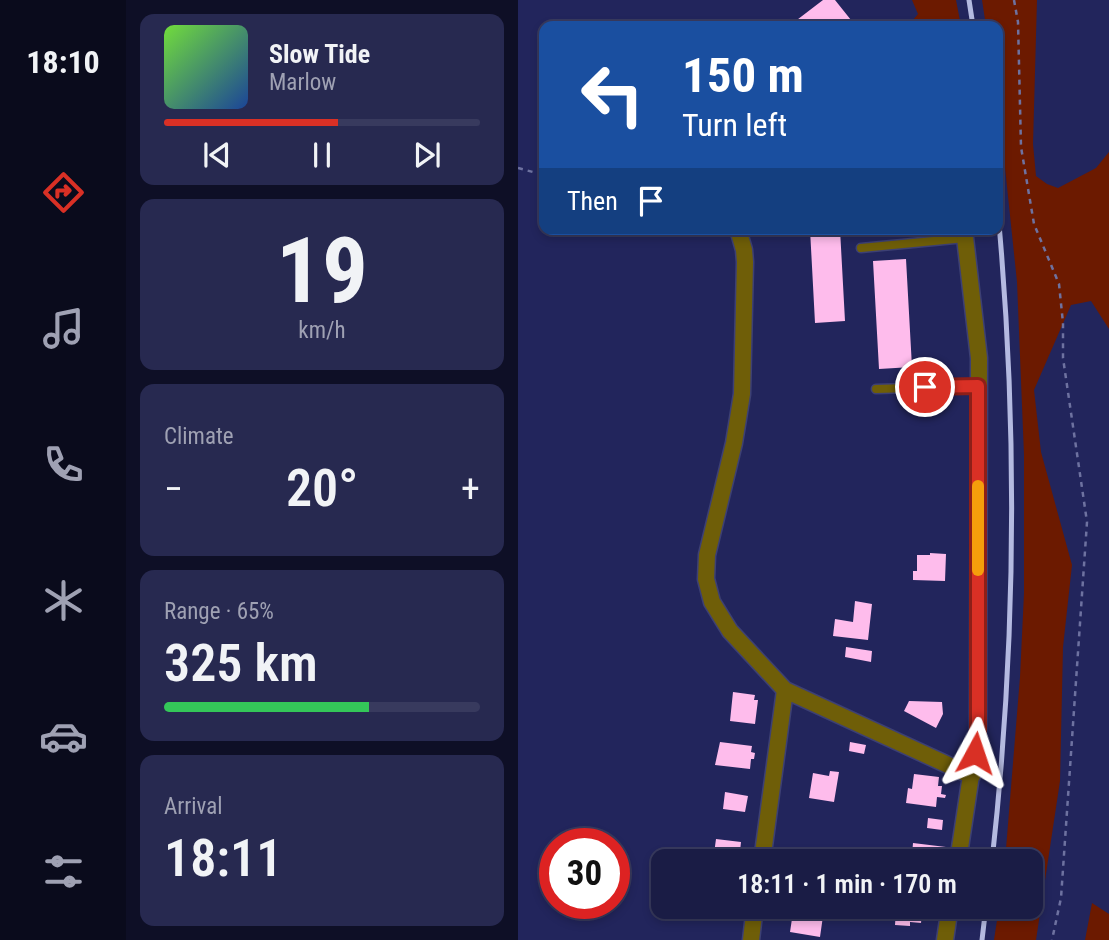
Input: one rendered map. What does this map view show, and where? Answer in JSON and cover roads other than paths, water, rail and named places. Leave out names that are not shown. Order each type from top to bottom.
[{"type":"street","points":[[739,235],[745,262],[745,368],[739,419],[707,555],[706,579],[712,602],[723,622],[785,690],[972,776]]},
{"type":"street","points":[[960,849],[978,729],[979,358],[964,235]]},
{"type":"street","points":[[764,849],[785,690]]},
{"type":"street","points":[[751,940],[753,919]]},
{"type":"street","points":[[945,940],[948,919]]},
{"type":"lane","points":[[861,248],[957,235]]},
{"type":"lane","points":[[876,389],[978,386]]},
{"type":"railway","points":[[969,0],[972,21]]},
{"type":"railway","points":[[993,849],[1006,699],[1012,537],[1009,375],[1000,235]]},
{"type":"railway","points":[[982,940],[984,919]]}]
